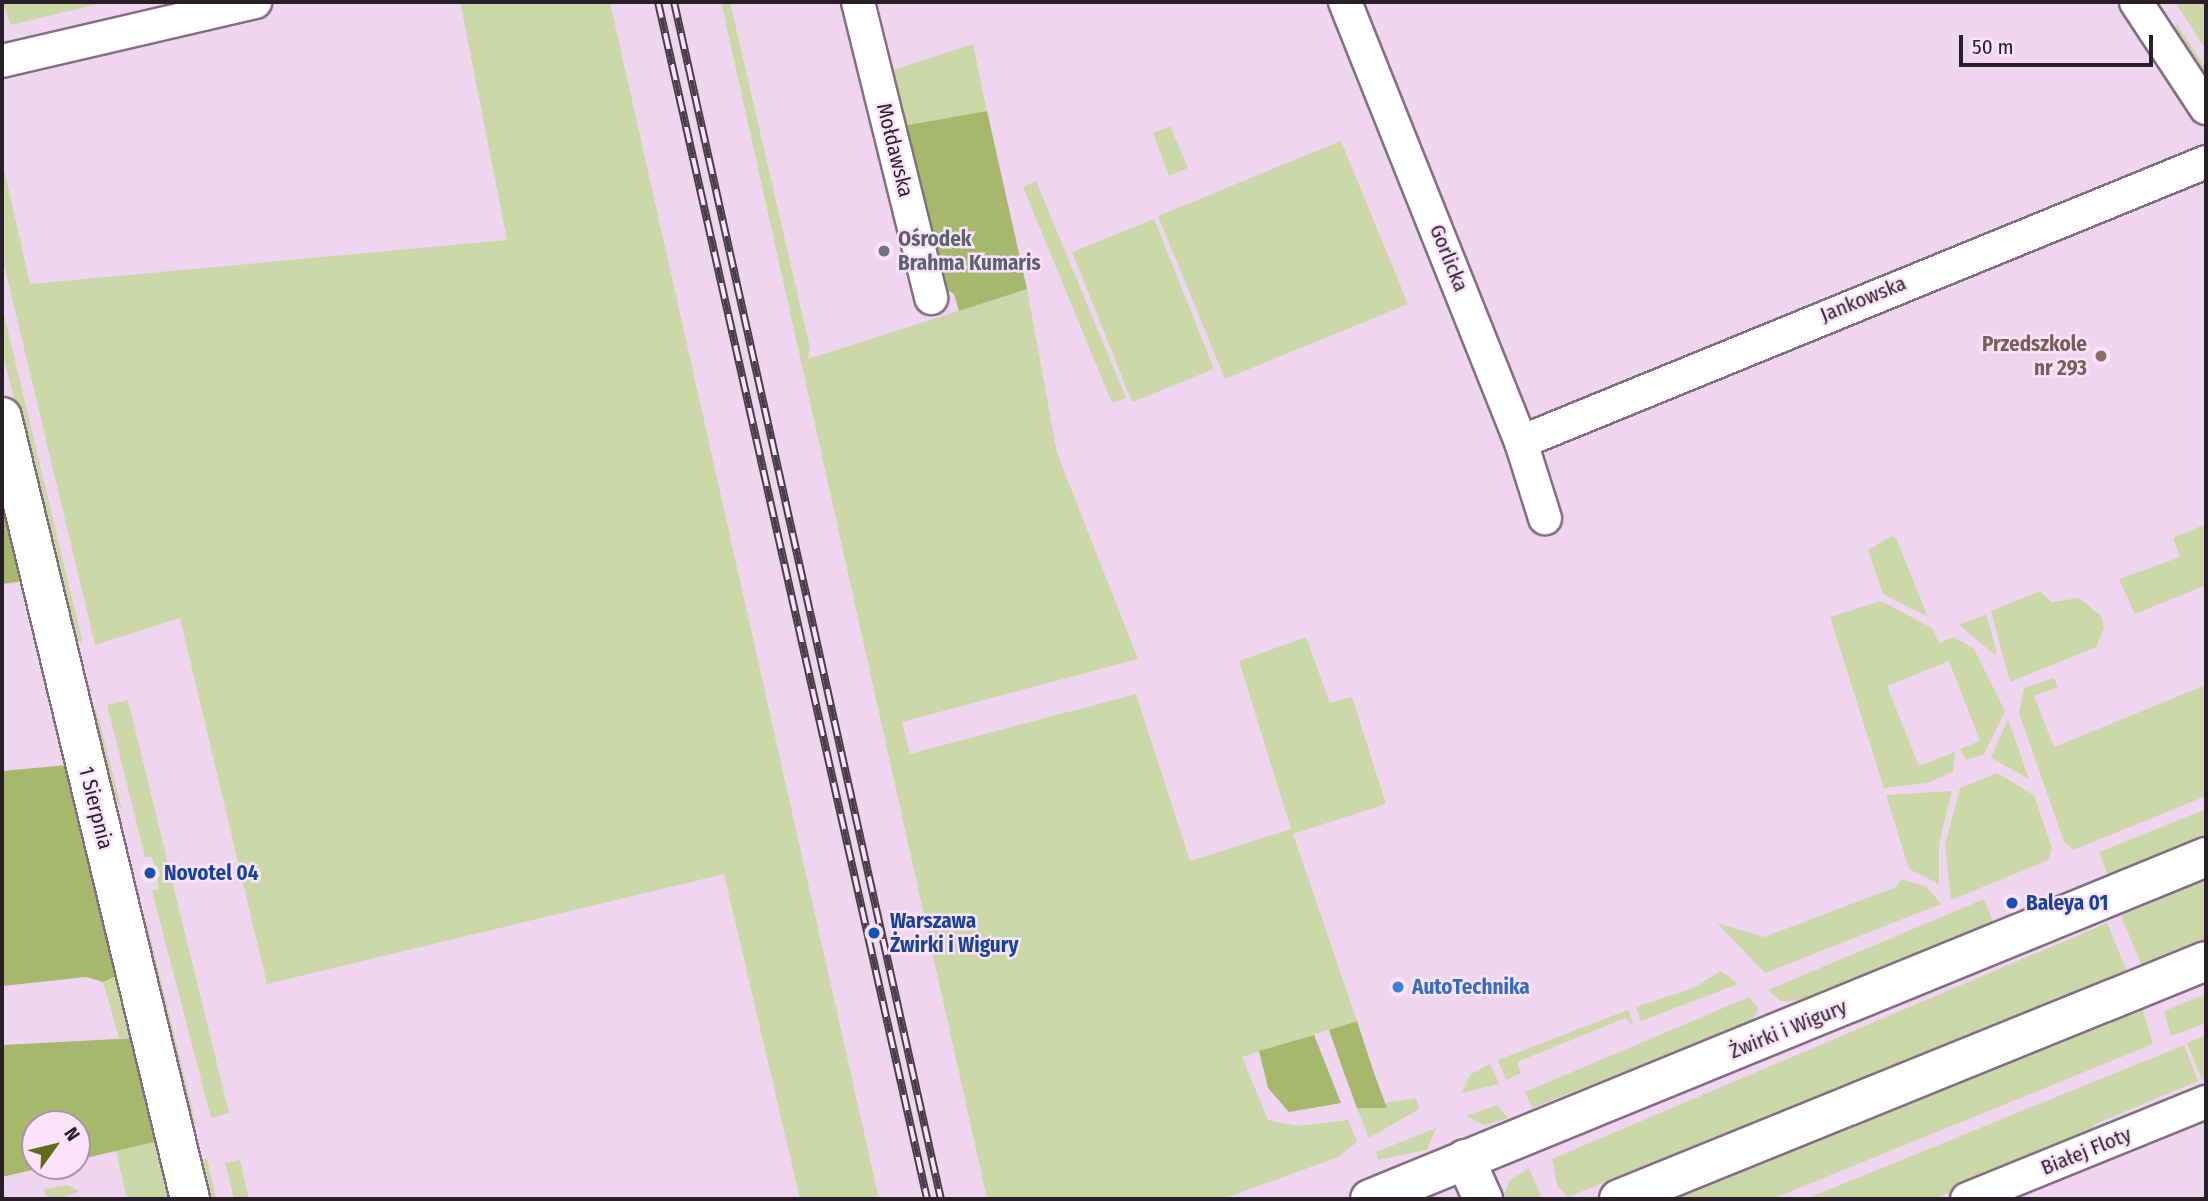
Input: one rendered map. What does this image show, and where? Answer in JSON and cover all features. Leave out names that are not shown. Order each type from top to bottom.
[{"type":"main road","name":"1 Sierpnia","points":[[2,417],[190,1199]]},
{"type":"main road","name":"Żwirki i Wigury","points":[[1370,1199],[2206,857]]},
{"type":"main road","points":[[1619,1199],[2206,961]]},
{"type":"main road","points":[[1465,1159],[1483,1199]]},
{"type":"street","points":[[2,61],[255,2]]},
{"type":"street","name":"Mołdawska","points":[[858,2],[931,298]]},
{"type":"street","name":"Gorlicka","points":[[1345,2],[1521,442],[1545,518]]},
{"type":"street","points":[[2136,2],[2206,108]]},
{"type":"street","name":"Jankowska","points":[[1521,442],[2206,162]]},
{"type":"street","name":"Białej Floty","points":[[1967,1199],[2206,1102]]},
{"type":"green space","points":[[2,2],[106,2],[11,25]]},
{"type":"green space","points":[[460,2],[610,2],[879,1199],[800,1199],[724,874],[267,984],[180,618],[95,645],[2,256],[2,160],[30,284],[507,240]]},
{"type":"green space","points":[[721,2],[730,2],[810,348],[808,359],[1027,289],[1057,453],[1138,659],[902,722],[910,754],[1136,694],[1190,861],[1291,829],[1239,661],[1306,637],[1330,703],[1352,697],[1386,804],[1293,834],[1357,1021],[1242,1057],[1268,1120],[1298,1126],[1348,1120],[1357,1142],[1338,1157],[1223,1199],[987,1199]]},
{"type":"green space","points":[[2175,2],[2206,2],[2206,50]]},
{"type":"green space","points":[[2176,23],[2206,68],[2206,87],[2178,44]]},
{"type":"green space","points":[[973,44],[987,111],[897,127],[884,73]]},
{"type":"green space","points":[[987,111],[1027,289],[959,311],[954,294],[936,284],[897,127]]},
{"type":"green space","points":[[1170,126],[1188,168],[1169,176],[1153,133]]},
{"type":"green space","points":[[1341,141],[1408,304],[1225,379],[1158,216]]},
{"type":"green space","points":[[1036,181],[1126,398],[1112,403],[1023,187]]},
{"type":"green space","points":[[1154,219],[1214,369],[1132,402],[1072,252]]},
{"type":"green space","points":[[2,306],[83,644],[74,638],[2,350]]},
{"type":"green space","points":[[2,494],[24,581],[2,584]]},
{"type":"green space","points":[[2206,524],[2206,585],[2135,614],[2119,579],[2180,557],[2173,538]]},
{"type":"green space","points":[[1892,536],[1896,538],[1928,617],[1883,594],[1868,550]]},
{"type":"green space","points":[[2040,591],[2052,602],[2079,598],[2101,616],[2104,628],[2096,647],[2010,682],[1991,611]]},
{"type":"green space","points":[[1881,601],[1932,628],[1939,643],[1954,637],[1974,649],[2005,711],[1984,754],[1966,760],[1960,749],[1980,741],[1949,661],[1887,686],[1919,766],[1955,752],[1953,772],[1927,783],[1884,788],[1830,617]]},
{"type":"green space","points":[[1986,614],[1997,653],[1995,655],[1959,625]]},
{"type":"green space","points":[[2054,678],[2058,687],[2034,696],[2054,747],[2206,685],[2206,796],[2073,850],[2064,842],[2019,713],[2024,688]]},
{"type":"green space","points":[[128,700],[229,1113],[211,1118],[152,891],[159,889],[152,857],[145,857],[107,705]]},
{"type":"green space","points":[[96,708],[122,810],[107,787],[91,716]]},
{"type":"green space","points":[[2008,719],[2029,779],[1991,758]]},
{"type":"green space","points":[[68,765],[122,973],[103,982],[86,977],[2,986],[2,771]]},
{"type":"green space","points":[[1997,773],[2034,795],[2052,848],[2049,860],[1951,900],[1945,845],[1960,788]]},
{"type":"green space","points":[[1952,791],[1939,844],[1939,884],[1909,869],[1886,795]]},
{"type":"green space","points":[[2206,809],[2206,838],[2109,878],[2099,852]]},
{"type":"green space","points":[[2206,878],[2206,939],[2142,966],[2121,916]]},
{"type":"green space","points":[[1902,879],[1927,887],[1941,904],[1765,973],[1717,923],[1764,937],[1896,887]]},
{"type":"green space","points":[[1984,899],[1994,924],[1801,1001],[1781,1001],[1768,990]]},
{"type":"green space","points":[[146,919],[196,1124],[188,1120],[151,970]]},
{"type":"green space","points":[[2107,923],[2127,971],[1568,1197],[1557,1185],[1552,1159]]},
{"type":"green space","points":[[1721,971],[1738,984],[1641,1021],[1636,1007],[1693,988]]},
{"type":"green space","points":[[122,973],[137,1038],[119,1038],[103,982]]},
{"type":"green space","points":[[2206,994],[2206,1023],[2171,1036],[2164,1011]]},
{"type":"green space","points":[[1749,997],[1758,1008],[1753,1021],[1532,1108],[1525,1092]]},
{"type":"green space","points":[[1628,1010],[1634,1026],[1625,1018],[1517,1062],[1521,1073],[1506,1080],[1498,1060]]},
{"type":"green space","points":[[2143,1010],[2153,1044],[1772,1199],[1673,1199]]},
{"type":"green space","points":[[1357,1021],[1387,1108],[1357,1108],[1329,1030]]},
{"type":"green space","points":[[1314,1035],[1341,1103],[1289,1112],[1268,1088],[1259,1051]]},
{"type":"green space","points":[[2206,1035],[2206,1078],[2202,1080],[2187,1043]]},
{"type":"green space","points":[[137,1038],[163,1140],[91,1157],[91,1110],[21,1110],[21,1173],[2,1177],[2,1045]]},
{"type":"green space","points":[[2184,1045],[2198,1081],[2095,1124],[2087,1137],[1934,1199],[1806,1199]]},
{"type":"green space","points":[[1490,1064],[1499,1084],[1461,1093],[1471,1074]]},
{"type":"green space","points":[[1416,1098],[1419,1109],[1369,1138],[1357,1108]]},
{"type":"green space","points":[[1497,1105],[1508,1118],[1484,1125],[1466,1116]]},
{"type":"green space","points":[[1436,1128],[1427,1150],[1378,1160],[1376,1152]]},
{"type":"green space","points":[[163,1140],[176,1199],[127,1199],[116,1151]]},
{"type":"green space","points":[[207,1158],[216,1199],[206,1199],[200,1161]]},
{"type":"green space","points":[[240,1160],[249,1199],[234,1199],[225,1163]]},
{"type":"green space","points":[[1529,1168],[1542,1199],[1502,1199],[1510,1180]]},
{"type":"green space","points":[[68,1185],[79,1191],[61,1199],[46,1197],[44,1189]]},
{"type":"railway","points":[[658,2],[927,1199]]},
{"type":"railway","points":[[674,2],[941,1199]]},
{"type":"place","name":"Ośrodek Brahma Kumaris","points":[[884,251]]},
{"type":"place","name":"Przedszkole nr 293","points":[[2101,356]]},
{"type":"place","name":"Novotel 04","points":[[150,873]]},
{"type":"place","name":"Baleya 01","points":[[2012,903]]},
{"type":"place","name":"Warszawa Żwirki i Wigury","points":[[874,933]]},
{"type":"place","name":"AutoTechnika","points":[[1398,987]]}]
